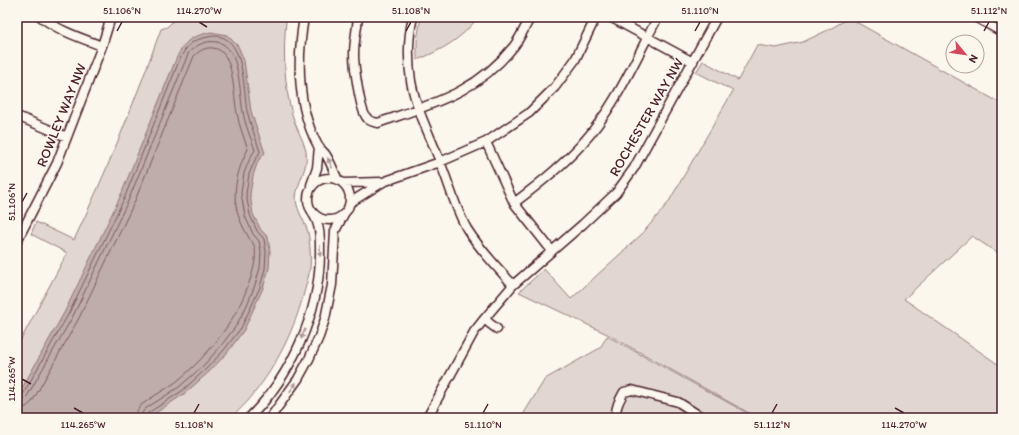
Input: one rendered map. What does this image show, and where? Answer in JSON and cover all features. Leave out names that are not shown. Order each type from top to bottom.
[{"type":"street","points":[[41,17],[53,26],[102,46]]},
{"type":"street","name":"ROWLEY WAY NW","points":[[17,241],[21,226],[57,163],[102,46],[111,17]]},
{"type":"street","points":[[249,418],[266,398],[295,354],[309,319],[315,297],[320,264],[319,233],[316,220],[308,201],[310,189],[317,168],[319,147],[306,110],[301,88],[301,37],[304,17]]},
{"type":"street","points":[[358,17],[354,53],[356,78],[364,114],[367,119],[378,123],[440,101],[462,91],[484,77],[515,45],[531,17]]},
{"type":"street","points":[[413,17],[409,58],[411,81],[419,108],[466,228],[481,250],[514,285]]},
{"type":"street","points":[[351,202],[383,182],[440,162],[486,142],[529,113],[555,87],[575,60],[596,17]]},
{"type":"street","points":[[610,17],[693,62]]},
{"type":"street","points":[[514,203],[561,166],[598,125],[658,17]]},
{"type":"street","name":"ROCHESTER WAY NW","points":[[427,418],[474,332],[485,318],[514,285],[616,193],[634,168],[717,17]]},
{"type":"street","points":[[980,18],[1002,32]]},
{"type":"street","points":[[17,116],[67,137]]},
{"type":"street","points":[[486,142],[514,203],[552,251]]},
{"type":"street","points":[[313,214],[325,219],[332,220],[339,218],[349,209],[351,202],[348,189],[341,182],[326,154],[319,147]]},
{"type":"street","points":[[310,189],[314,183],[326,178],[341,182],[383,182]]},
{"type":"street","points":[[270,418],[298,379],[310,359],[319,337],[325,319],[332,285],[335,231],[344,214]]},
{"type":"street","points":[[485,318],[497,329]]},
{"type":"street","points":[[616,418],[615,411],[621,397],[624,392],[632,390],[678,402],[685,405],[703,418]]},
{"type":"shaded area","points":[[177,17],[274,17],[286,21],[284,56],[287,91],[293,119],[306,151],[306,163],[298,186],[296,198],[298,208],[307,228],[310,245],[310,268],[301,303],[291,332],[278,358],[261,384],[247,402],[231,418],[17,418],[17,347],[67,253],[31,234],[36,222],[74,240],[120,136],[161,29],[167,27]]},
{"type":"shaded area","points":[[421,17],[478,17],[465,32],[451,43],[417,60],[417,40]]},
{"type":"shaded area","points":[[849,18],[945,72],[945,74],[949,74],[1002,104],[1002,256],[972,236],[904,299],[1002,367],[1002,418],[758,418],[607,334],[519,292],[544,269],[571,299],[642,234],[668,203],[733,91],[696,72],[703,61],[738,80],[757,45],[776,48],[803,42]]},
{"type":"shaded area","points":[[607,336],[756,418],[521,418],[545,379],[600,348]]},
{"type":"water","points":[[211,32],[227,35],[238,46],[244,60],[251,111],[265,153],[258,161],[253,176],[250,194],[253,214],[261,230],[268,237],[270,251],[269,269],[263,288],[244,330],[227,353],[209,372],[184,394],[148,418],[17,418],[17,397],[65,311],[120,197],[182,47],[189,40]]}]
